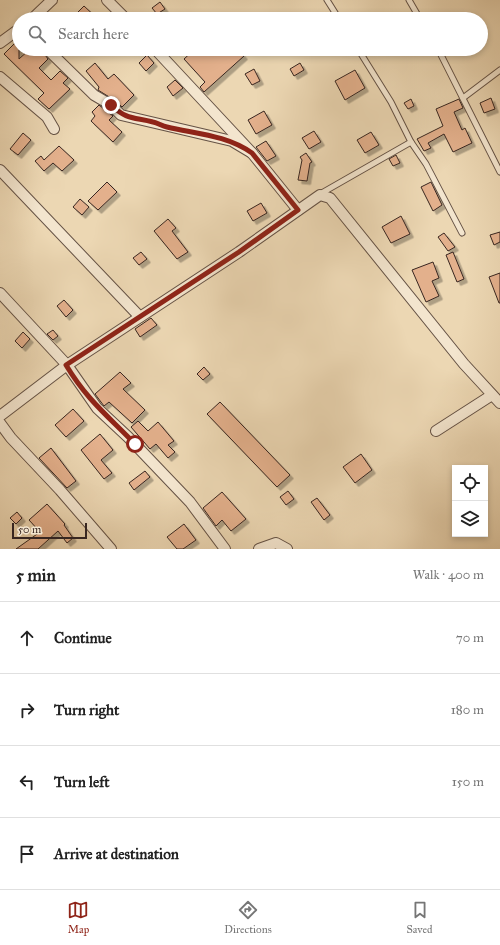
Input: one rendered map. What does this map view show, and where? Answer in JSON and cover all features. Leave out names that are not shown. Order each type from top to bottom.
[{"type":"street","points":[[39,12],[52,0]]},
{"type":"street","points":[[107,0],[119,12]]},
{"type":"street","points":[[0,43],[12,34]]},
{"type":"street","points":[[54,56],[94,94],[111,105],[121,115],[232,141],[252,153]]},
{"type":"street","points":[[162,56],[252,153],[298,210]]},
{"type":"street","points":[[0,77],[47,117],[54,129]]},
{"type":"street","points":[[0,170],[140,317]]},
{"type":"street","points":[[0,416],[66,365],[239,252],[315,197],[320,195],[330,198],[464,364],[500,403]]},
{"type":"street","points":[[0,293],[66,365],[74,379],[97,408],[180,492],[225,549]]},
{"type":"street","points":[[436,431],[492,395]]},
{"type":"street","points":[[0,423],[11,438],[60,490],[111,549]]},
{"type":"street","points":[[260,549],[276,543],[287,549]]},
{"type":"lane","points":[[327,0],[335,12]]},
{"type":"lane","points":[[409,0],[416,12]]},
{"type":"lane","points":[[362,56],[391,102],[411,142],[426,164],[462,233]]},
{"type":"lane","points":[[442,56],[500,172]]},
{"type":"lane","points":[[463,98],[500,70]]},
{"type":"lane","points":[[315,197],[411,142]]},
{"type":"building","points":[[160,2],[165,9],[160,12],[155,12],[152,8]]},
{"type":"building","points":[[84,6],[90,12],[78,12]]},
{"type":"building","points":[[12,46],[12,56],[19,56],[19,59],[22,56],[46,56],[48,59],[39,68],[51,80],[60,71],[68,78],[63,83],[70,89],[49,109],[38,99],[44,93],[4,54]]},
{"type":"building","points":[[148,56],[154,63],[146,71],[139,63]]},
{"type":"building","points":[[187,56],[244,56],[204,92],[200,87],[205,82],[184,59]]},
{"type":"building","points":[[95,63],[108,79],[114,74],[134,95],[122,107],[98,90],[99,87],[86,71]]},
{"type":"building","points":[[300,63],[304,70],[294,76],[290,69]]},
{"type":"building","points":[[254,69],[260,81],[252,85],[245,74]]},
{"type":"building","points":[[355,70],[365,88],[345,100],[335,81]]},
{"type":"building","points":[[175,80],[183,88],[173,96],[167,87]]},
{"type":"building","points":[[491,98],[495,109],[484,113],[480,103]]},
{"type":"building","points":[[411,99],[414,106],[408,109],[404,103]]},
{"type":"building","points":[[459,99],[463,108],[454,112],[462,130],[465,128],[472,143],[453,152],[444,134],[428,143],[431,148],[424,151],[417,139],[443,126],[436,109]]},
{"type":"building","points":[[99,105],[113,116],[109,120],[122,132],[113,142],[91,121],[95,116],[92,112]]},
{"type":"building","points":[[264,111],[272,125],[256,134],[248,120]]},
{"type":"building","points":[[314,131],[321,142],[309,149],[302,138]]},
{"type":"building","points":[[371,132],[379,145],[365,153],[357,140]]},
{"type":"building","points":[[23,133],[31,140],[18,155],[10,149]]},
{"type":"building","points":[[266,141],[276,156],[267,161],[256,147]]},
{"type":"building","points":[[59,146],[74,160],[62,171],[53,163],[44,171],[35,161],[41,156],[44,160]]},
{"type":"building","points":[[306,153],[312,162],[310,163],[307,181],[298,180],[302,160],[300,157]]},
{"type":"building","points":[[396,155],[400,163],[393,166],[389,159]]},
{"type":"building","points":[[107,182],[117,192],[98,210],[88,201]]},
{"type":"building","points":[[431,182],[442,205],[433,211],[421,187]]},
{"type":"building","points":[[80,199],[89,207],[82,215],[73,207]]},
{"type":"building","points":[[261,203],[267,213],[253,221],[247,211]]},
{"type":"building","points":[[401,216],[410,234],[391,243],[382,227]]},
{"type":"building","points":[[168,219],[176,228],[172,231],[188,252],[177,259],[154,231]]},
{"type":"building","points":[[500,232],[500,242],[494,245],[490,235]]},
{"type":"building","points":[[444,233],[455,247],[448,251],[438,237]]},
{"type":"building","points":[[141,252],[147,259],[139,265],[133,258]]},
{"type":"building","points":[[453,252],[464,279],[457,282],[446,255]]},
{"type":"building","points":[[433,262],[439,278],[432,281],[439,296],[426,302],[412,270]]},
{"type":"building","points":[[500,273],[500,303],[499,303],[489,277]]},
{"type":"building","points":[[64,300],[73,310],[66,317],[57,306]]},
{"type":"building","points":[[151,318],[157,325],[140,337],[135,329]]},
{"type":"building","points":[[53,330],[58,336],[53,340],[47,334]]},
{"type":"building","points":[[23,332],[30,339],[22,348],[15,341]]},
{"type":"building","points":[[204,367],[210,374],[203,380],[197,374]]},
{"type":"building","points":[[120,372],[131,383],[123,389],[145,410],[132,423],[109,402],[104,406],[95,394]]},
{"type":"building","points":[[220,402],[290,475],[277,487],[207,414]]},
{"type":"building","points":[[73,409],[84,421],[66,437],[55,425]]},
{"type":"building","points":[[138,421],[148,431],[158,422],[174,441],[168,445],[175,452],[168,458],[156,444],[150,449],[131,427]]},
{"type":"building","points":[[100,434],[113,450],[101,460],[112,473],[104,479],[81,450]]},
{"type":"building","points":[[51,448],[76,481],[67,488],[39,458]]},
{"type":"building","points":[[361,454],[372,470],[355,483],[343,467]]},
{"type":"building","points":[[145,471],[150,477],[134,490],[129,483]]},
{"type":"building","points":[[288,491],[294,499],[286,505],[280,497]]},
{"type":"building","points":[[222,492],[246,519],[231,531],[222,520],[216,526],[203,508]]},
{"type":"building","points":[[317,498],[330,515],[324,520],[311,502]]},
{"type":"building","points":[[47,504],[65,524],[64,525],[73,538],[67,543],[58,531],[38,549],[16,549],[40,532],[29,520]]},
{"type":"building","points":[[17,512],[22,518],[16,524],[10,518]]},
{"type":"building","points":[[184,524],[196,540],[183,549],[177,549],[167,537]]},
{"type":"route","points":[[111,105],[121,115],[154,122],[165,127],[207,134],[232,141],[243,147],[252,153],[298,210],[239,252],[66,365],[74,379],[97,408],[135,444]]}]
